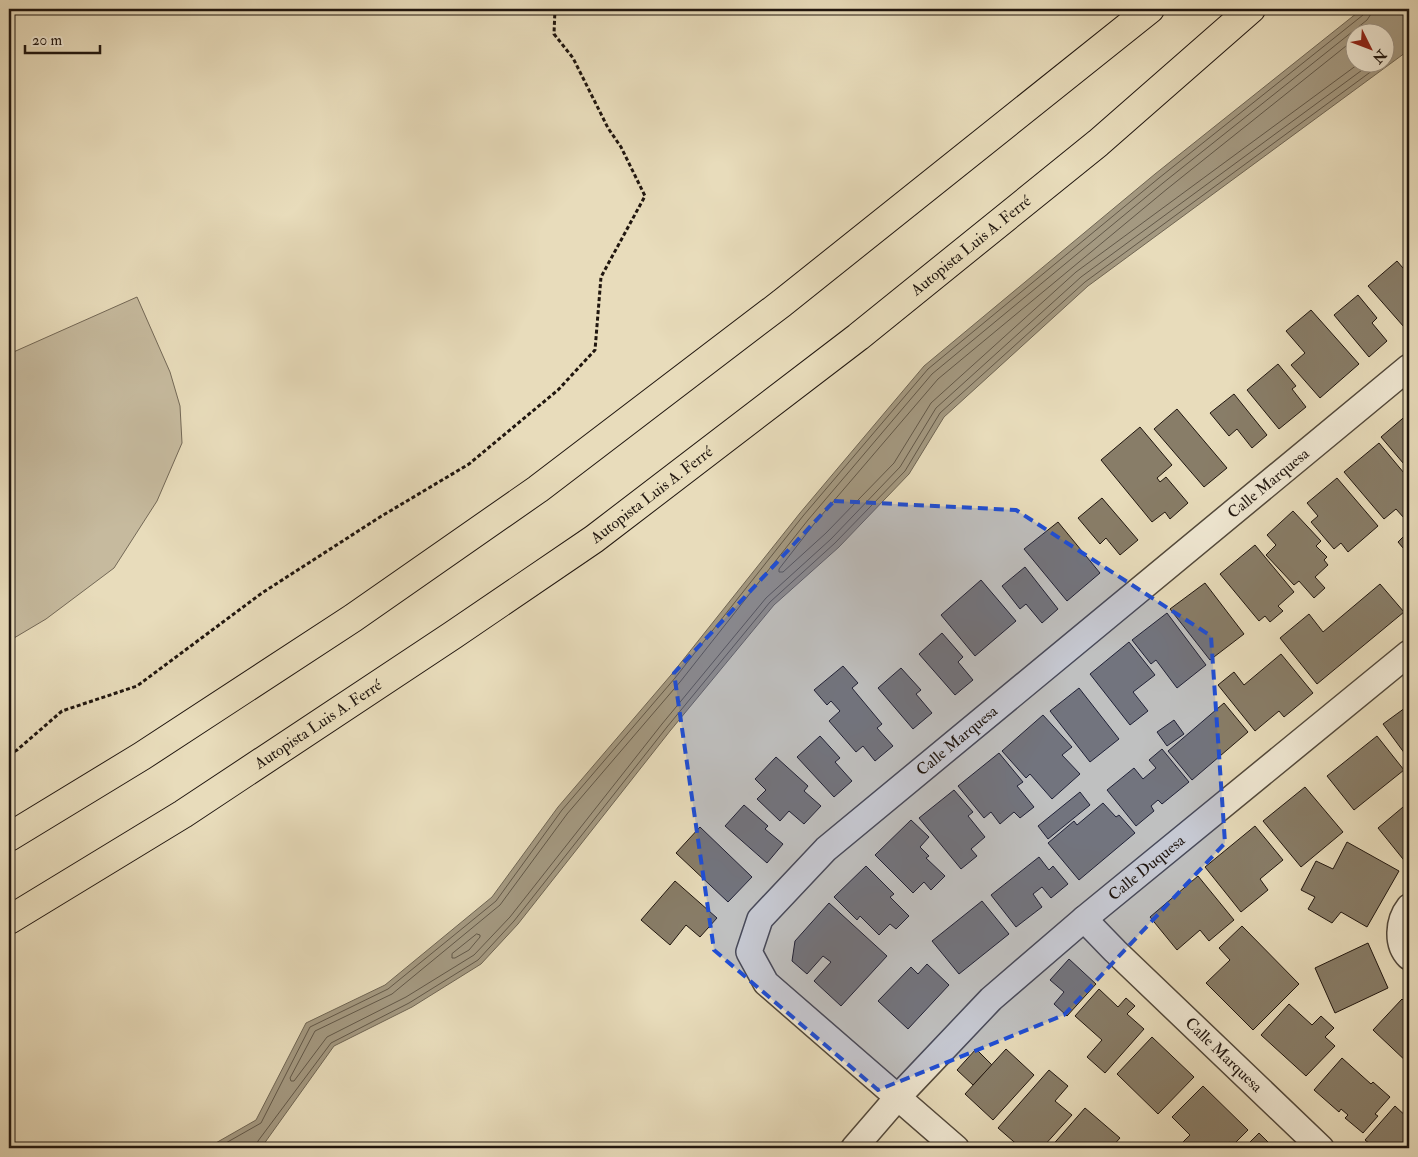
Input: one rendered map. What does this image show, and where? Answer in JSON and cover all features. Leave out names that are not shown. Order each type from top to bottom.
[{"type":"highway","points":[[9,837],[142,756],[345,624],[538,489],[782,304],[1150,9]]},
{"type":"highway","name":"Autopista Luis A. Ferré","points":[[9,920],[183,814],[594,539],[858,338],[1098,143],[1251,9]]},
{"type":"street","name":"Calle Marquesa","points":[[956,1148],[766,983],[749,952],[760,919],[826,849],[1409,368]]},
{"type":"street","name":"Calle Duquesa","points":[[854,1148],[898,1096],[991,999],[1084,919],[1409,653]]},
{"type":"street","points":[[1409,907],[1399,933],[1404,952],[1409,957]]},
{"type":"street","name":"Calle Marquesa","points":[[1084,919],[1321,1148]]},
{"type":"path","points":[[9,755],[62,711],[137,686],[262,593],[380,517],[469,464],[558,390],[594,350],[601,278],[645,196],[573,58],[554,34],[555,9]]},
{"type":"highlighted area","points":[[834,501],[1016,510],[1211,636],[1225,843],[1064,1015],[878,1090],[714,950],[674,673]]},
{"type":"shaded area","points":[[137,297],[170,372],[180,406],[182,443],[157,501],[114,568],[46,619],[9,641],[9,354]]},
{"type":"water","points":[[1362,9],[1409,9],[1409,50],[1396,60],[1396,22],[1346,22],[1346,72],[1379,72],[1088,286],[944,417],[909,474],[839,547],[774,605],[670,731],[518,924],[481,964],[412,1007],[334,1046],[261,1148],[207,1148],[256,1120],[306,1023],[385,985],[492,897],[558,807],[671,675],[800,513],[924,366],[1155,174]]},
{"type":"building","points":[[1397,261],[1409,275],[1409,322],[1404,327],[1368,286]]},
{"type":"building","points":[[1358,295],[1377,318],[1372,323],[1387,341],[1369,357],[1334,315]]},
{"type":"building","points":[[1311,310],[1359,364],[1320,398],[1291,365],[1305,353],[1286,331]]},
{"type":"building","points":[[1278,364],[1296,386],[1292,389],[1306,407],[1279,429],[1247,390]]},
{"type":"building","points":[[1234,394],[1267,435],[1252,448],[1237,429],[1229,436],[1210,413]]},
{"type":"building","points":[[1177,409],[1227,468],[1204,487],[1154,429]]},
{"type":"building","points":[[1409,413],[1409,470],[1381,437]]},
{"type":"building","points":[[1140,427],[1172,465],[1157,478],[1160,482],[1166,477],[1188,503],[1170,519],[1165,512],[1152,522],[1101,460]]},
{"type":"building","points":[[1379,443],[1409,479],[1409,513],[1404,518],[1396,509],[1384,519],[1344,472]]},
{"type":"building","points":[[1337,478],[1378,526],[1348,552],[1341,543],[1334,549],[1311,522],[1318,516],[1307,503]]},
{"type":"building","points":[[1102,498],[1138,540],[1120,555],[1106,538],[1100,544],[1078,518]]},
{"type":"building","points":[[1293,511],[1321,541],[1316,546],[1327,557],[1324,560],[1328,565],[1315,577],[1325,588],[1314,598],[1299,581],[1294,585],[1266,555],[1276,545],[1267,535]]},
{"type":"building","points":[[1058,522],[1100,573],[1067,601],[1024,549]]},
{"type":"building","points":[[1409,531],[1409,555],[1398,542]]},
{"type":"building","points":[[1255,545],[1294,592],[1278,606],[1283,611],[1270,622],[1265,616],[1259,621],[1220,574]]},
{"type":"building","points":[[1025,567],[1058,609],[1042,623],[1026,604],[1020,609],[1002,586]]},
{"type":"building","points":[[981,580],[1016,621],[975,656],[941,615]]},
{"type":"building","points":[[1205,583],[1244,634],[1210,660],[1170,609]]},
{"type":"building","points":[[1380,584],[1404,612],[1317,684],[1280,638],[1309,614],[1323,632]]},
{"type":"building","points":[[1167,613],[1206,665],[1177,688],[1156,660],[1151,664],[1132,640]]},
{"type":"building","points":[[942,633],[963,657],[958,662],[973,680],[955,695],[919,654]]},
{"type":"building","points":[[1129,642],[1155,675],[1133,692],[1148,711],[1130,725],[1090,674]]},
{"type":"building","points":[[1281,654],[1313,693],[1284,717],[1279,711],[1255,731],[1218,685],[1234,672],[1244,685]]},
{"type":"building","points":[[843,666],[858,683],[852,688],[882,724],[877,728],[893,746],[875,761],[863,746],[856,752],[829,721],[840,711],[831,701],[827,705],[814,690]]},
{"type":"building","points":[[901,668],[921,690],[916,694],[932,713],[913,729],[878,688]]},
{"type":"building","points":[[1079,688],[1119,739],[1090,762],[1050,711]]},
{"type":"building","points":[[1224,703],[1248,732],[1192,780],[1168,751]]},
{"type":"building","points":[[1409,705],[1409,757],[1408,758],[1383,724]]},
{"type":"building","points":[[1043,715],[1072,747],[1062,755],[1080,774],[1052,799],[1030,774],[1026,778],[1002,751]]},
{"type":"building","points":[[1174,720],[1184,734],[1167,746],[1157,732]]},
{"type":"building","points":[[820,736],[840,758],[835,762],[852,781],[834,797],[797,757]]},
{"type":"building","points":[[1377,736],[1404,770],[1354,810],[1327,776]]},
{"type":"building","points":[[1162,749],[1189,782],[1162,804],[1158,800],[1151,806],[1154,811],[1136,826],[1107,790],[1134,768],[1143,779],[1156,768],[1149,760]]},
{"type":"building","points":[[999,753],[1023,782],[1017,786],[1034,807],[1020,818],[1014,812],[1000,824],[991,812],[984,818],[958,786]]},
{"type":"building","points":[[776,757],[808,786],[804,791],[821,806],[804,824],[789,811],[780,821],[757,799],[766,790],[755,779]]},
{"type":"building","points":[[1305,787],[1343,832],[1301,867],[1263,821]]},
{"type":"building","points":[[954,790],[973,812],[968,816],[985,837],[971,849],[977,856],[961,869],[919,818]]},
{"type":"building","points":[[1080,792],[1090,805],[1048,839],[1038,826]]},
{"type":"building","points":[[1409,802],[1409,862],[1407,864],[1378,828]]},
{"type":"building","points":[[1103,803],[1116,817],[1119,815],[1135,833],[1079,880],[1048,843],[1074,821],[1077,825]]},
{"type":"building","points":[[744,805],[768,826],[765,829],[783,844],[767,863],[725,826]]},
{"type":"building","points":[[911,820],[929,837],[920,847],[929,856],[926,858],[945,876],[931,890],[924,882],[913,893],[875,855]]},
{"type":"building","points":[[1255,826],[1283,860],[1260,879],[1268,890],[1241,912],[1205,867]]},
{"type":"building","points":[[700,827],[752,877],[728,902],[676,853]]},
{"type":"building","points":[[1347,842],[1399,871],[1367,927],[1341,912],[1332,923],[1308,909],[1315,897],[1301,890],[1316,861],[1333,869]]},
{"type":"building","points":[[1039,857],[1049,870],[1053,866],[1068,884],[1051,898],[1042,887],[1033,894],[1042,907],[1016,927],[991,895]]},
{"type":"building","points":[[866,866],[894,894],[890,897],[909,916],[896,929],[890,924],[879,935],[860,916],[857,920],[834,897]]},
{"type":"building","points":[[1198,876],[1234,920],[1209,941],[1200,930],[1177,950],[1150,917]]},
{"type":"building","points":[[675,881],[717,918],[700,937],[686,925],[670,945],[641,920]]},
{"type":"building","points":[[982,901],[1009,934],[959,974],[932,941]]},
{"type":"building","points":[[829,903],[887,956],[841,1006],[814,981],[831,962],[823,956],[807,974],[792,961],[795,941]]},
{"type":"building","points":[[1242,926],[1299,984],[1253,1030],[1206,983],[1230,960],[1219,948]]},
{"type":"building","points":[[1368,943],[1388,988],[1335,1013],[1315,968]]},
{"type":"building","points":[[1069,959],[1096,984],[1067,1016],[1054,1004],[1064,992],[1050,980]]},
{"type":"building","points":[[927,964],[949,985],[908,1029],[878,1001],[911,967],[918,974]]},
{"type":"building","points":[[1099,989],[1118,1007],[1126,998],[1135,1006],[1127,1014],[1144,1029],[1105,1073],[1087,1057],[1102,1040],[1075,1016]]},
{"type":"building","points":[[1402,999],[1409,1006],[1409,1064],[1373,1030]]},
{"type":"building","points":[[1289,1004],[1312,1025],[1321,1016],[1334,1028],[1325,1037],[1335,1046],[1306,1076],[1261,1035]]},
{"type":"building","points":[[1152,1037],[1194,1077],[1158,1114],[1117,1074]]},
{"type":"building","points":[[976,1049],[992,1065],[973,1085],[957,1070]]},
{"type":"building","points":[[1006,1049],[1034,1075],[993,1120],[965,1094]]},
{"type":"building","points":[[1342,1058],[1371,1084],[1373,1082],[1390,1097],[1375,1114],[1378,1116],[1363,1133],[1345,1118],[1348,1115],[1341,1109],[1339,1112],[1314,1090]]},
{"type":"building","points":[[1049,1070],[1068,1086],[1055,1101],[1072,1115],[1042,1148],[1021,1148],[998,1128]]},
{"type":"building","points":[[1203,1086],[1248,1130],[1233,1145],[1230,1142],[1223,1148],[1187,1148],[1182,1143],[1190,1135],[1172,1117]]},
{"type":"building","points":[[1395,1106],[1409,1119],[1409,1148],[1375,1148],[1365,1140]]},
{"type":"building","points":[[1085,1108],[1120,1138],[1111,1148],[1050,1148]]},
{"type":"building","points":[[1259,1133],[1274,1148],[1244,1148]]}]
